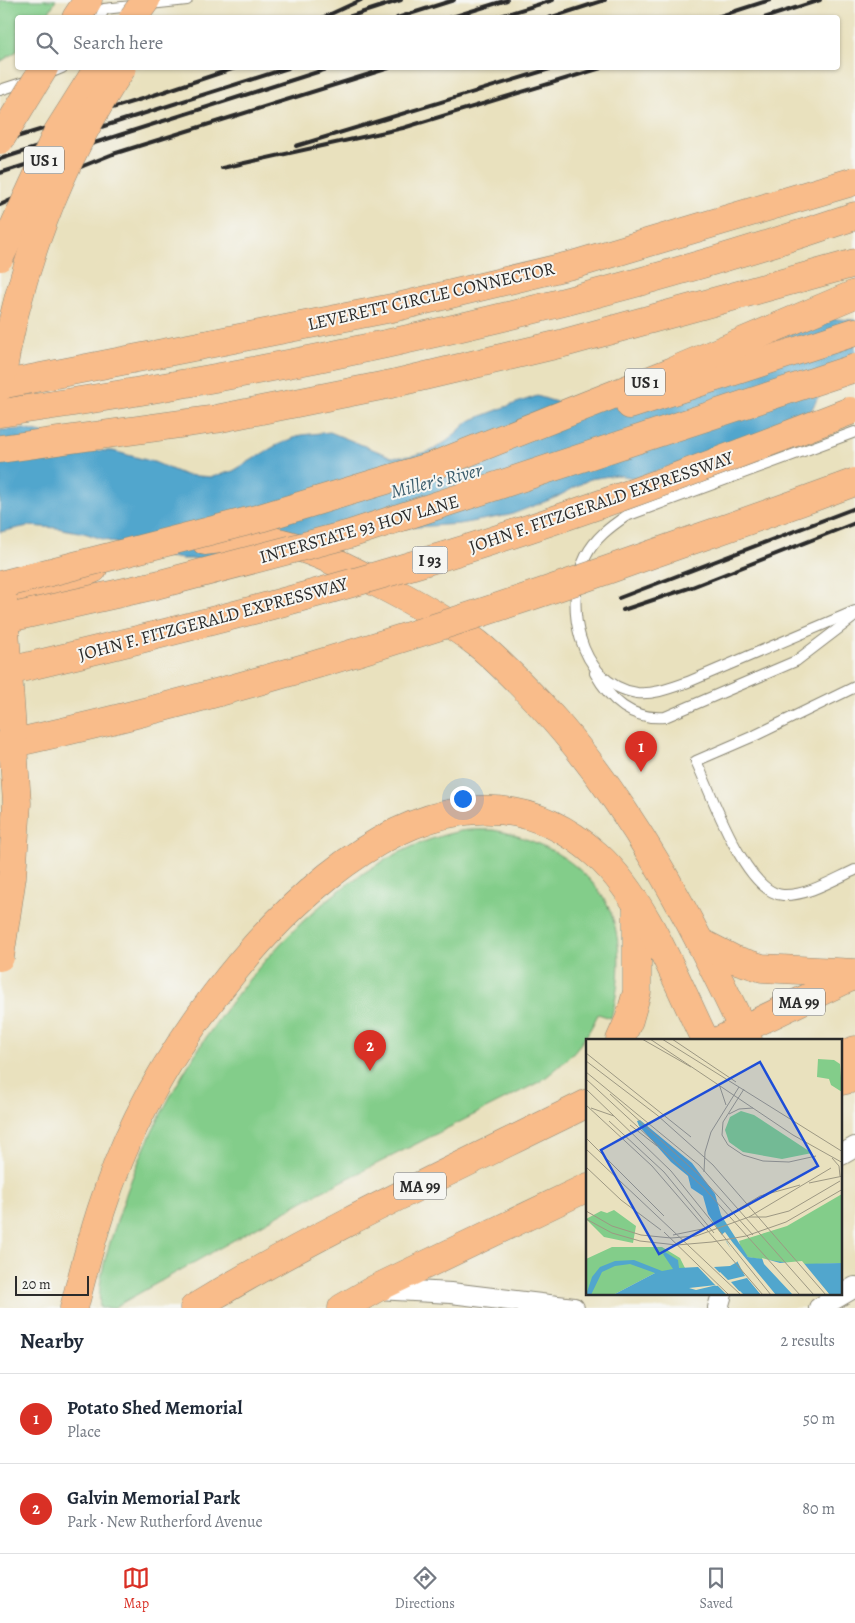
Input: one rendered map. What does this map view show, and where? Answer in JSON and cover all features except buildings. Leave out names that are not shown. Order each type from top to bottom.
[{"type":"main road","points":[[78,15],[88,0]]},
{"type":"main road","points":[[134,15],[146,0]]},
{"type":"main road","points":[[150,15],[158,0]]},
{"type":"main road","name":"US 1","points":[[0,140],[43,70]]},
{"type":"main road","name":"US 1","points":[[0,257],[57,133],[97,70]]},
{"type":"main road","points":[[0,386],[17,305],[46,216],[79,141],[121,70]]},
{"type":"main road","name":"LEVERETT CIRCLE CONNECTOR","points":[[0,386],[397,307],[576,264],[855,181]]},
{"type":"main road","points":[[0,413],[229,376],[445,332],[634,284],[855,216]]},
{"type":"main road","points":[[735,295],[855,252]]},
{"type":"main road","points":[[0,449],[216,419],[487,363],[855,263]]},
{"type":"main road","name":"US 1","points":[[433,466],[673,371],[855,294]]},
{"type":"main road","points":[[0,585],[260,518],[685,389],[855,332]]},
{"type":"main road","name":"INTERSTATE 93 HOV LANE","points":[[0,620],[191,576],[350,534],[855,368]]},
{"type":"main road","name":"JOHN F. FITZGERALD EXPRESSWAY","points":[[0,673],[250,612],[421,563],[510,535],[854,414]]},
{"type":"main road","points":[[0,746],[127,717],[374,648],[522,599],[855,482]]},
{"type":"main road","points":[[0,620],[40,593],[107,563],[164,548],[244,536],[289,544],[334,561],[386,587],[446,622],[479,645],[518,681],[567,734],[619,802],[700,942],[737,1037]]},
{"type":"main road","points":[[0,566],[17,803],[12,877],[0,958]]},
{"type":"main road","points":[[74,1308],[112,1178],[138,1118],[170,1061],[224,982],[260,940],[312,889],[345,864],[395,834],[444,814],[473,809],[502,810],[541,820],[586,846],[614,873],[638,905],[705,1039]]},
{"type":"main road","points":[[620,1039],[629,1020],[637,992],[638,905]]},
{"type":"main road","points":[[700,942],[733,959],[762,968],[855,974]]},
{"type":"main road","name":"MA 99","points":[[737,1037],[855,974]]},
{"type":"main road","points":[[842,1056],[855,1050]]},
{"type":"main road","points":[[842,1081],[855,1078]]},
{"type":"main road","name":"MA 99","points":[[194,1308],[320,1236],[586,1105]]},
{"type":"main road","points":[[342,1308],[375,1289],[586,1188]]},
{"type":"street","points":[[842,1154],[855,1147]]},
{"type":"street","points":[[842,1294],[855,1286]]},
{"type":"street","points":[[375,1289],[451,1293],[574,1308]]},
{"type":"street","points":[[819,1308],[839,1296]]},
{"type":"lane","points":[[101,15],[104,9],[187,0]]},
{"type":"lane","points":[[0,90],[56,70]]},
{"type":"lane","points":[[854,414],[626,516],[597,539],[580,568],[576,585],[579,628],[590,662],[608,692],[624,708],[644,717],[665,717],[796,661],[855,616]]},
{"type":"lane","points":[[590,662],[603,676],[620,687],[638,693],[661,690],[688,682],[855,611]]},
{"type":"lane","points":[[855,687],[756,735],[696,761],[742,861],[753,877],[766,888],[781,894],[798,893],[855,870]]},
{"type":"green space","points":[[0,0],[56,0],[47,15],[15,15],[15,52],[0,62]]},
{"type":"green space","points":[[493,830],[525,839],[556,853],[583,873],[604,899],[615,926],[619,958],[617,990],[611,1018],[598,1014],[593,1025],[574,1052],[541,1081],[305,1200],[113,1308],[100,1308],[100,1284],[106,1258],[121,1209],[142,1154],[171,1096],[206,1037],[248,981],[295,929],[345,886],[400,852],[456,832]]},
{"type":"water","name":"Miller's River","points":[[821,318],[855,320],[855,372],[829,385],[818,397],[807,419],[636,478],[616,475],[590,479],[557,497],[510,515],[459,524],[374,530],[212,559],[182,559],[149,554],[84,533],[57,528],[28,526],[0,532],[0,430],[24,429],[42,433],[81,450],[113,451],[154,462],[185,475],[212,477],[233,471],[275,446],[301,435],[330,432],[392,457],[411,456],[431,451],[447,441],[469,421],[537,396],[566,405],[769,356],[799,322]]},
{"type":"railway","points":[[328,15],[361,0]]},
{"type":"railway","points":[[354,15],[401,0]]},
{"type":"railway","points":[[406,15],[454,0]]},
{"type":"railway","points":[[459,15],[507,0]]},
{"type":"railway","points":[[504,15],[553,0]]},
{"type":"railway","points":[[558,15],[605,0]]},
{"type":"railway","points":[[723,15],[770,0]]},
{"type":"railway","points":[[773,15],[820,0]]},
{"type":"railway","points":[[0,142],[145,98],[229,70]]},
{"type":"railway","points":[[0,159],[282,70]]},
{"type":"railway","points":[[0,173],[324,70]]},
{"type":"railway","points":[[0,205],[113,154],[383,70]]},
{"type":"railway","points":[[296,146],[546,70]]},
{"type":"railway","points":[[222,168],[403,128],[594,70]]},
{"type":"railway","points":[[619,598],[855,508]]},
{"type":"railway","points":[[623,610],[692,587],[855,523]]},
{"type":"place","name":"Potato Shed Memorial","points":[[641,772]]},
{"type":"place","name":"Galvin Memorial Park","points":[[370,1071]]}]
